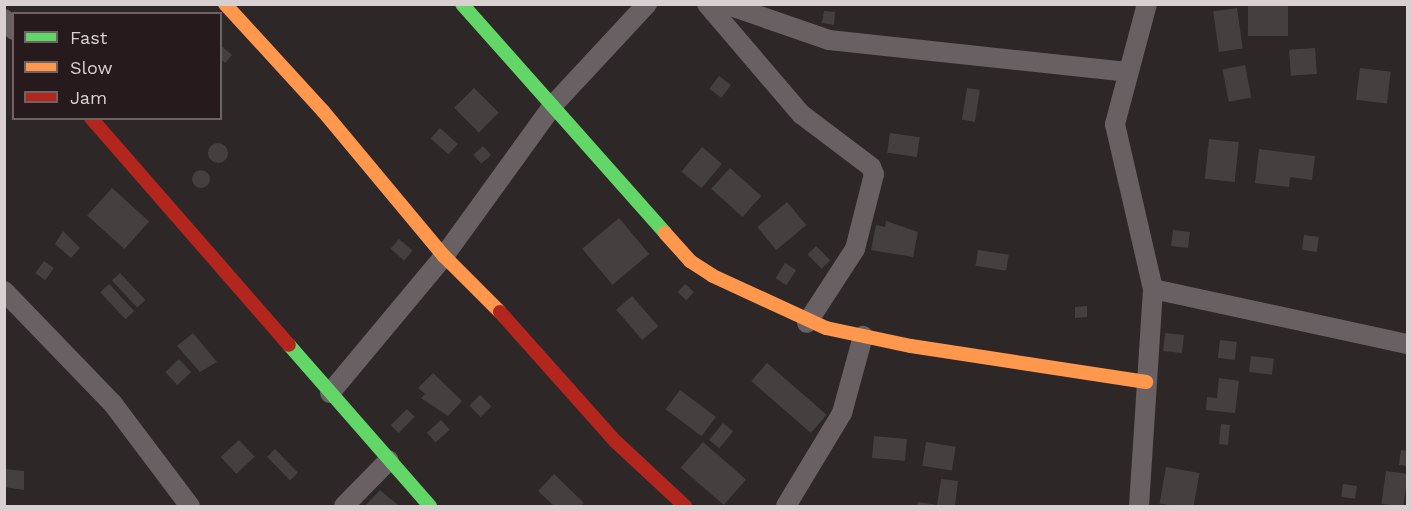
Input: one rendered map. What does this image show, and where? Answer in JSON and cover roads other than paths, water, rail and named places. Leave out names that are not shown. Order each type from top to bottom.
[{"type":"street","points":[[225,4],[323,111],[444,255],[541,353],[615,441],[685,507]]},
{"type":"street","points":[[462,4],[554,104],[690,261],[807,323],[863,336],[1146,382]]},
{"type":"street","points":[[330,393],[444,255],[554,104],[647,4]]},
{"type":"street","points":[[707,4],[740,38],[801,114],[872,167],[874,174],[855,249],[807,323]]},
{"type":"street","points":[[725,4],[829,40],[1127,72]]},
{"type":"street","points":[[1139,507],[1153,289],[1115,124],[1127,72],[1147,4]]},
{"type":"street","points":[[93,120],[429,507]]},
{"type":"street","points":[[1153,289],[1407,344]]},
{"type":"street","points":[[4,291],[113,404],[190,507]]},
{"type":"street","points":[[786,507],[842,413],[863,336]]},
{"type":"street","points":[[344,507],[389,460]]}]
